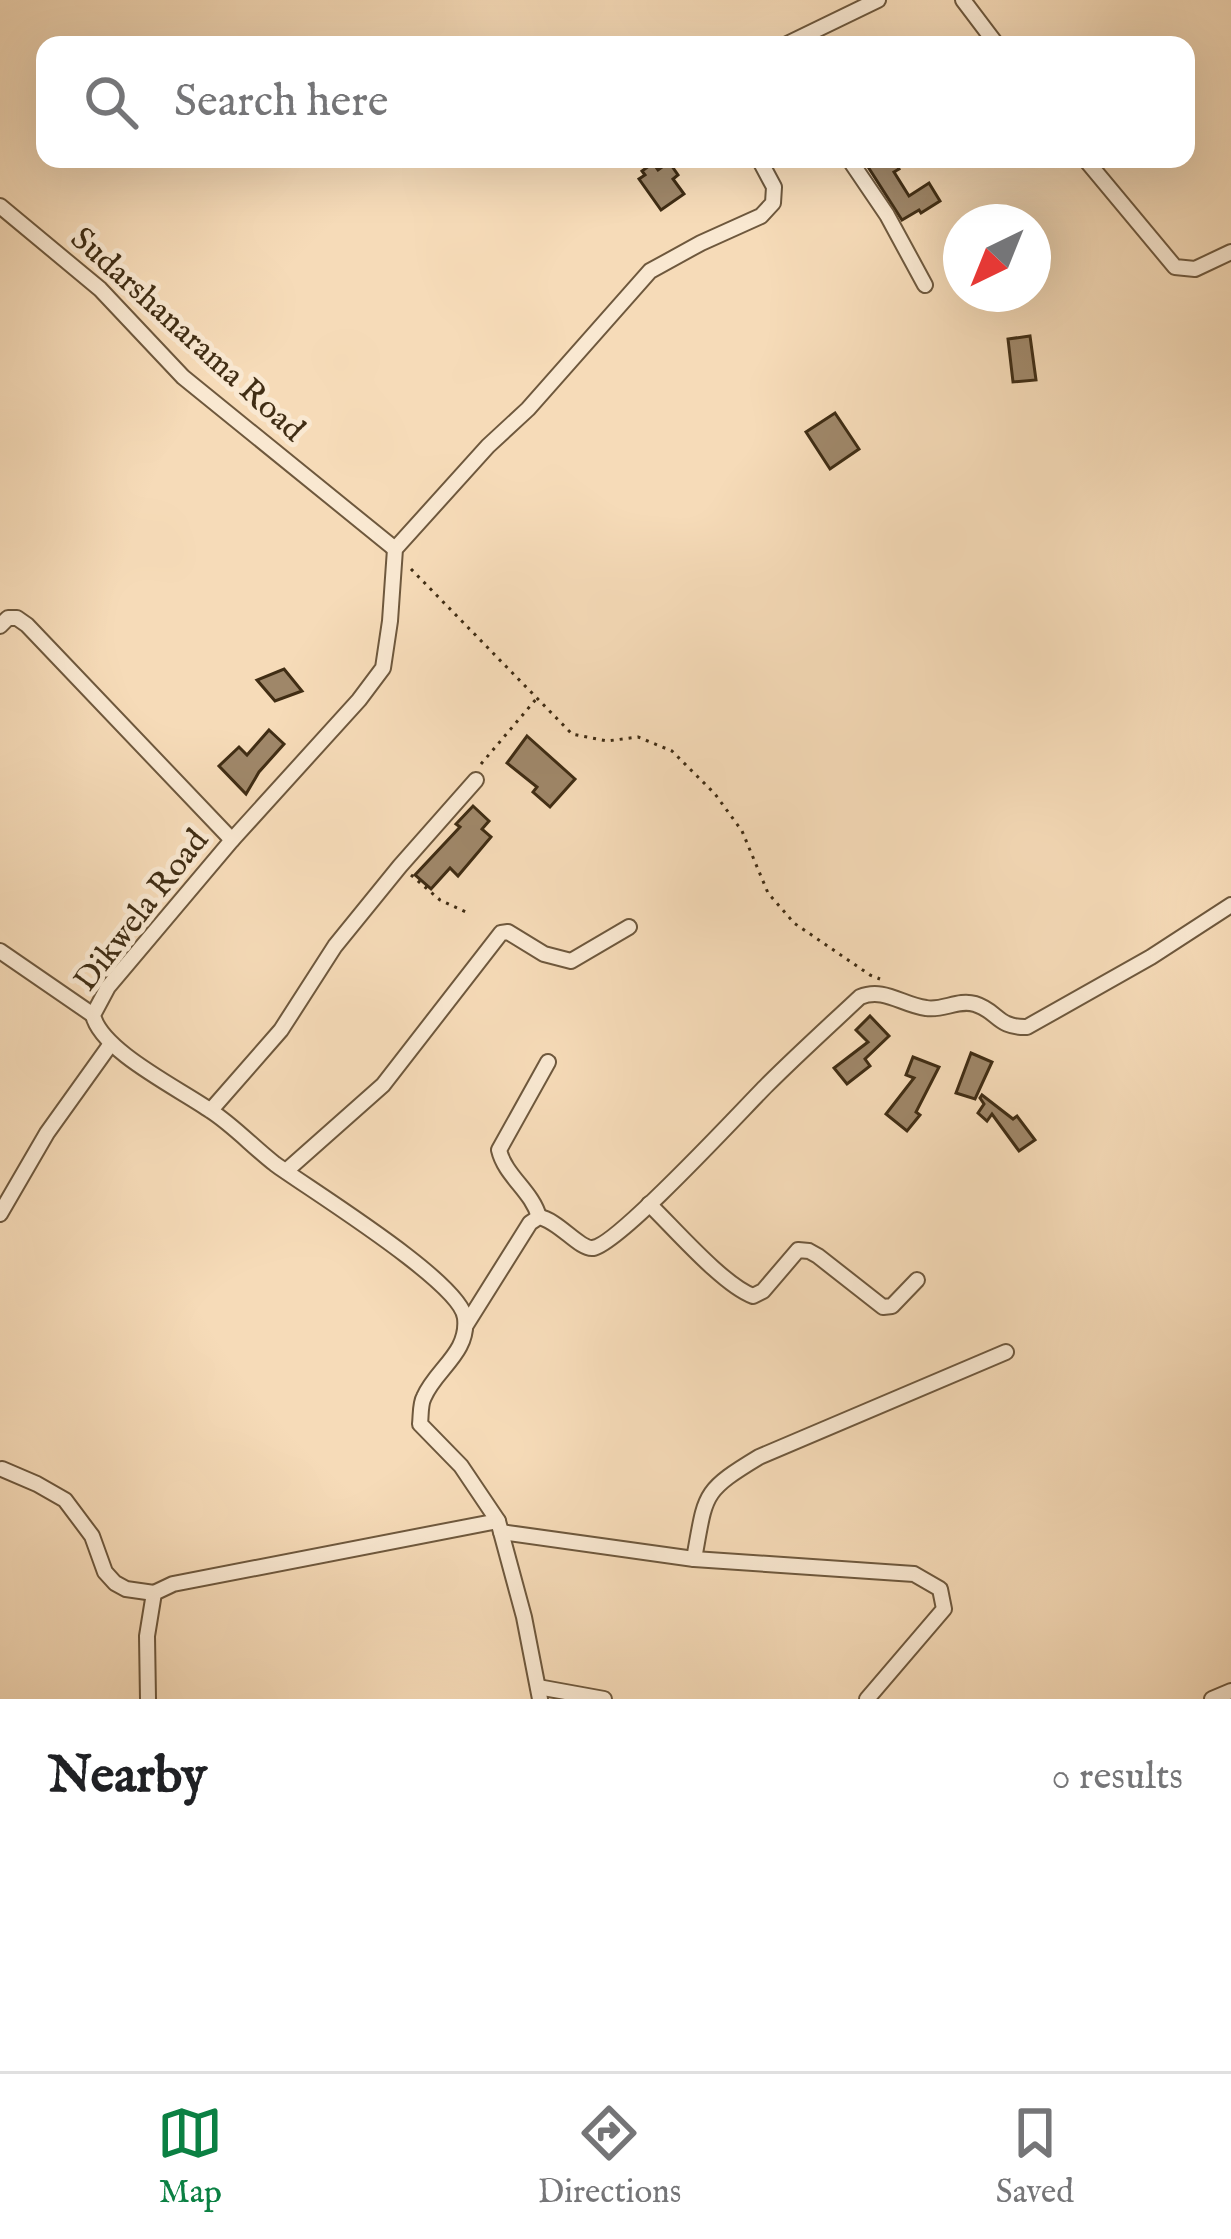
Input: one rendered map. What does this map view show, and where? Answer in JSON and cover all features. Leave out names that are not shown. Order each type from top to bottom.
[{"type":"street","points":[[804,36],[878,0]]},
{"type":"street","points":[[962,0],[990,36]]},
{"type":"street","points":[[395,549],[650,272],[761,216],[773,203],[774,187],[764,168]]},
{"type":"street","points":[[855,168],[925,284]]},
{"type":"street","points":[[1092,168],[1175,267],[1195,269],[1231,252]]},
{"type":"street","name":"Sudarshanarama Road","points":[[0,206],[100,289],[183,377],[395,549]]},
{"type":"street","name":"Dikwela Road","points":[[395,549],[383,668],[108,987],[93,1015],[95,1027],[110,1045],[211,1110],[449,1290],[465,1310],[466,1325]]},
{"type":"street","points":[[0,626],[8,618],[27,625],[232,840]]},
{"type":"street","points":[[211,1110],[281,1030],[335,946],[476,780]]},
{"type":"street","points":[[604,1699],[539,1693],[499,1527],[460,1466],[420,1424],[423,1398],[458,1352],[466,1325],[530,1223],[539,1217],[551,1219],[583,1246],[593,1248],[620,1230],[860,997],[874,991],[929,1009],[962,1002],[978,1004],[1010,1028],[1027,1027],[1231,905]]},
{"type":"street","points":[[286,1171],[383,1085],[501,933],[571,961],[628,926]]},
{"type":"street","points":[[0,951],[93,1015]]},
{"type":"street","points":[[0,1214],[47,1133],[110,1045]]},
{"type":"street","points":[[539,1217],[535,1202],[501,1161],[499,1150],[548,1062]]},
{"type":"street","points":[[649,1204],[722,1274],[753,1296],[763,1291],[798,1250],[818,1256],[883,1307],[892,1306],[917,1280]]},
{"type":"street","points":[[694,1559],[705,1501],[725,1477],[759,1457],[1006,1352]]},
{"type":"street","points":[[2,1469],[65,1500],[81,1517],[105,1572],[115,1583],[154,1593],[173,1584],[499,1527],[694,1559],[914,1574],[940,1589],[944,1609],[867,1699]]},
{"type":"street","points":[[148,1699],[147,1636],[154,1593]]},
{"type":"street","points":[[1212,1699],[1231,1691]]},
{"type":"path","points":[[395,549],[572,734],[608,741],[638,737],[672,751],[715,794],[742,831],[769,892],[794,923],[870,975],[890,982]]},
{"type":"path","points":[[476,780],[478,768],[538,697]]},
{"type":"path","points":[[400,866],[440,900],[470,914]]},
{"type":"building","points":[[646,168],[673,168],[678,175],[673,179],[684,194],[661,210],[639,179]]},
{"type":"building","points":[[869,168],[898,168],[894,172],[909,196],[929,183],[940,201],[902,220]]},
{"type":"building","points":[[1030,336],[1036,380],[1013,382],[1008,339]]},
{"type":"building","points":[[835,413],[859,449],[830,469],[806,432]]},
{"type":"building","points":[[284,669],[302,691],[275,701],[257,680]]},
{"type":"building","points":[[269,730],[284,744],[246,794],[219,766],[239,747],[247,755]]},
{"type":"building","points":[[527,736],[575,779],[550,807],[533,792],[537,787],[507,763]]},
{"type":"building","points":[[473,806],[489,821],[482,829],[491,837],[458,876],[450,868],[431,889],[415,875]]},
{"type":"building","points":[[870,1016],[889,1036],[865,1059],[870,1066],[847,1084],[834,1068],[868,1042],[856,1030]]},
{"type":"building","points":[[971,1053],[992,1062],[975,1099],[956,1093]]},
{"type":"building","points":[[913,1057],[939,1067],[916,1112],[920,1115],[907,1131],[886,1114],[914,1078],[906,1075]]},
{"type":"building","points":[[982,1095],[1013,1119],[1017,1116],[1035,1140],[1019,1151],[992,1114],[987,1121],[978,1113],[984,1104]]}]
